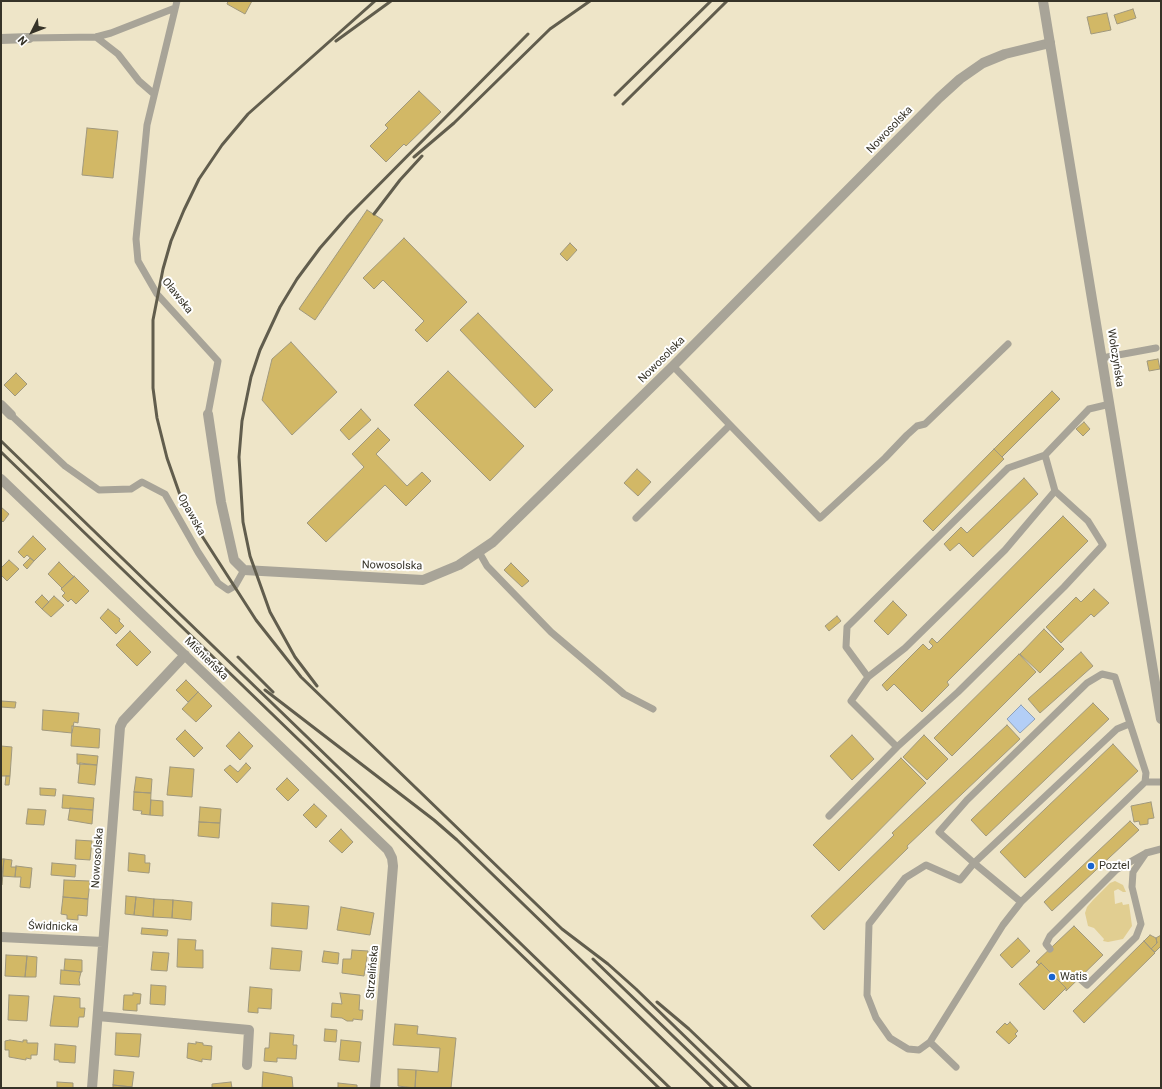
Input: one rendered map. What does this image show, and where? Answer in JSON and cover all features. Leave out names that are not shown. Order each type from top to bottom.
[{"type":"street","name":"Wołczyńska","points":[[1043,1],[1161,719]]},
{"type":"street","points":[[1,39],[28,38]]},
{"type":"street","name":"Nowosolska","points":[[244,570],[423,580],[459,565],[479,552],[493,542],[674,366],[939,98],[983,63],[1050,43]]},
{"type":"street","name":"Opawska","points":[[1,405],[11,415]]},
{"type":"street","name":"Oławska","points":[[208,414],[221,502],[234,560],[244,570]]},
{"type":"street","name":"Miśnieńska","points":[[1,479],[382,845],[392,858]]},
{"type":"street","name":"Nowosolska","points":[[92,1088],[120,727],[123,721],[185,655]]},
{"type":"street","name":"Strzelińska","points":[[375,1088],[394,866],[392,858]]},
{"type":"street","name":"Świdnicka","points":[[1,937],[104,942]]},
{"type":"street","points":[[98,1016],[249,1030],[246,1065]]},
{"type":"lane","points":[[28,38],[96,37],[118,31],[176,5]]},
{"type":"lane","name":"Oławska","points":[[176,5],[147,125],[136,239],[138,261],[158,294],[218,361],[208,414]]},
{"type":"lane","points":[[96,37],[118,54],[139,81],[154,94]]},
{"type":"lane","points":[[674,366],[820,518],[917,426],[925,424],[1008,344]]},
{"type":"lane","points":[[1102,358],[1156,348]]},
{"type":"lane","points":[[868,677],[846,647],[847,627],[1008,468],[1045,455],[1089,409],[1110,404]]},
{"type":"lane","name":"Opawska","points":[[11,415],[65,466],[99,490],[131,488],[142,482],[165,494],[198,552],[218,583],[228,590],[235,586],[244,570]]},
{"type":"lane","points":[[636,518],[730,425]]},
{"type":"lane","points":[[828,816],[896,747],[963,687],[1064,587],[1103,545],[1088,521],[1055,491],[1045,455]]},
{"type":"lane","points":[[896,747],[852,700],[868,677],[905,648],[999,555],[1055,491]]},
{"type":"lane","points":[[479,552],[487,566],[551,632],[624,694],[653,709]]},
{"type":"lane","points":[[1021,902],[974,863],[938,832],[967,800],[1087,683],[1102,674],[1115,677],[1146,773],[1145,782],[1021,902],[1003,925],[930,1042],[920,1050],[908,1049],[890,1038],[876,1018],[867,995],[869,924],[905,878],[926,865],[960,880],[974,863],[1117,729],[1129,724]]},
{"type":"lane","points":[[1145,782],[1161,782]]},
{"type":"lane","points":[[1050,948],[1046,944],[1050,936],[1116,870],[1146,853],[1161,850]]},
{"type":"lane","points":[[1079,978],[1087,985],[1136,937],[1141,924],[1132,887],[1133,872],[1146,853]]},
{"type":"lane","points":[[930,1042],[956,1067]]},
{"type":"shaded area","points":[[1115,881],[1123,885],[1126,892],[1118,889],[1114,891],[1115,904],[1122,902],[1123,905],[1129,904],[1132,926],[1123,939],[1108,942],[1103,941],[1104,939],[1094,928],[1088,926],[1085,913],[1087,907],[1093,900],[1110,883]]},
{"type":"water","points":[[1021,705],[1035,719],[1020,733],[1007,719]]},
{"type":"building","points":[[228,1],[252,1],[245,14],[227,4]]},
{"type":"building","points":[[1133,9],[1136,18],[1117,24],[1114,15]]},
{"type":"building","points":[[1107,13],[1111,30],[1091,34],[1087,17]]},
{"type":"building","points":[[419,91],[441,112],[406,146],[404,144],[386,162],[370,146],[388,128],[385,125]]},
{"type":"building","points":[[87,128],[118,131],[113,178],[82,175]]},
{"type":"building","points":[[367,210],[383,220],[315,320],[299,309]]},
{"type":"building","points":[[404,238],[467,302],[427,342],[415,330],[424,321],[383,280],[374,289],[363,278]]},
{"type":"building","points":[[570,243],[577,250],[567,261],[560,254]]},
{"type":"building","points":[[478,313],[553,390],[535,408],[460,330]]},
{"type":"building","points":[[291,342],[337,392],[292,435],[262,400],[272,359]]},
{"type":"building","points":[[1158,359],[1160,369],[1149,371],[1147,361]]},
{"type":"building","points":[[448,371],[524,446],[490,481],[414,405]]},
{"type":"building","points":[[16,373],[27,384],[15,396],[4,385]]},
{"type":"building","points":[[1052,391],[1060,399],[1002,457],[994,449]]},
{"type":"building","points":[[361,409],[371,420],[349,440],[340,430]]},
{"type":"building","points":[[1084,422],[1090,429],[1083,436],[1076,429]]},
{"type":"building","points":[[378,428],[390,440],[376,454],[407,486],[422,472],[431,481],[406,506],[385,485],[326,542],[307,523],[364,467],[352,454]]},
{"type":"building","points":[[994,449],[1004,459],[933,531],[923,521]]},
{"type":"building","points":[[637,469],[651,482],[638,496],[624,483]]},
{"type":"building","points":[[1024,478],[1038,494],[973,557],[959,543],[950,551],[944,544],[961,527],[967,533]]},
{"type":"building","points":[[1,507],[9,514],[3,522],[1,520]]},
{"type":"building","points":[[1063,516],[1088,541],[947,682],[949,685],[922,712],[894,684],[887,691],[882,685],[923,644],[929,650],[933,646],[929,642],[932,638],[937,643]]},
{"type":"building","points":[[33,536],[46,549],[34,561],[27,555],[24,558],[18,552]]},
{"type":"building","points":[[30,558],[34,561],[27,569],[23,565]]},
{"type":"building","points":[[9,560],[19,569],[7,581],[1,575],[1,568]]},
{"type":"building","points":[[59,562],[74,577],[62,588],[48,574]]},
{"type":"building","points":[[511,563],[529,581],[522,587],[504,570]]},
{"type":"building","points":[[74,576],[89,591],[76,604],[71,599],[68,602],[62,596],[65,593],[61,589]]},
{"type":"building","points":[[1094,589],[1109,603],[1094,617],[1091,614],[1061,643],[1046,627],[1076,597],[1081,602]]},
{"type":"building","points":[[42,595],[49,602],[42,609],[35,602]]},
{"type":"building","points":[[54,596],[64,605],[51,617],[42,609]]},
{"type":"building","points":[[893,601],[907,615],[888,635],[874,621]]},
{"type":"building","points":[[108,609],[120,619],[119,621],[124,626],[116,634],[100,618]]},
{"type":"building","points":[[837,616],[841,621],[829,631],[825,626]]},
{"type":"building","points":[[1044,629],[1064,649],[1040,673],[1020,654]]},
{"type":"building","points":[[130,631],[151,652],[137,666],[116,645]]},
{"type":"building","points":[[1081,652],[1093,666],[1040,713],[1028,699]]},
{"type":"building","points":[[1019,654],[1036,672],[952,756],[934,738]]},
{"type":"building","points":[[186,680],[198,692],[188,702],[176,690]]},
{"type":"building","points":[[198,692],[212,706],[196,722],[182,709]]},
{"type":"building","points":[[1,701],[16,702],[15,708],[1,707]]},
{"type":"building","points":[[1093,703],[1109,719],[986,836],[971,820]]},
{"type":"building","points":[[43,710],[79,713],[78,723],[74,722],[72,733],[42,730]]},
{"type":"building","points":[[1007,725],[1020,739],[907,846],[908,848],[824,930],[811,916],[894,835],[892,833]]},
{"type":"building","points":[[72,726],[100,729],[99,748],[71,746]]},
{"type":"building","points":[[185,730],[203,748],[194,757],[176,739]]},
{"type":"building","points":[[239,732],[253,746],[240,760],[226,746]]},
{"type":"building","points":[[852,735],[874,759],[852,780],[830,756]]},
{"type":"building","points":[[924,735],[948,759],[927,780],[903,757]]},
{"type":"building","points":[[1113,744],[1138,771],[1025,878],[1000,852]]},
{"type":"building","points":[[1,746],[12,747],[10,776],[1,776]]},
{"type":"building","points":[[77,754],[98,756],[97,765],[77,764]]},
{"type":"building","points":[[901,758],[926,783],[839,871],[813,845]]},
{"type":"building","points":[[80,763],[97,765],[95,785],[78,783]]},
{"type":"building","points":[[246,763],[251,768],[237,783],[224,770],[230,765],[238,772]]},
{"type":"building","points":[[170,767],[194,769],[192,797],[167,795]]},
{"type":"building","points":[[6,776],[10,776],[9,785],[5,785]]},
{"type":"building","points":[[136,777],[152,779],[151,793],[134,792]]},
{"type":"building","points":[[287,778],[299,790],[288,801],[276,789]]},
{"type":"building","points":[[40,788],[56,789],[55,796],[40,795]]},
{"type":"building","points":[[134,792],[151,793],[150,815],[141,814],[142,811],[133,810]]},
{"type":"building","points":[[63,795],[94,798],[93,810],[62,808]]},
{"type":"building","points":[[151,800],[163,801],[163,816],[150,815]]},
{"type":"building","points":[[1151,802],[1154,818],[1148,819],[1148,824],[1140,825],[1139,821],[1134,822],[1131,806]]},
{"type":"building","points":[[314,804],[327,816],[316,828],[303,815]]},
{"type":"building","points":[[200,807],[221,809],[220,823],[199,822]]},
{"type":"building","points":[[70,808],[93,810],[92,824],[68,820]]},
{"type":"building","points":[[28,809],[46,810],[44,825],[26,824]]},
{"type":"building","name":"Poztel","points":[[1130,821],[1139,830],[1052,911],[1044,902]]},
{"type":"building","points":[[199,822],[220,823],[219,838],[198,836]]},
{"type":"building","points":[[341,829],[353,842],[342,853],[329,841]]},
{"type":"building","points":[[76,840],[92,841],[90,860],[75,859]]},
{"type":"building","points":[[129,853],[145,855],[145,863],[150,863],[149,873],[128,871]]},
{"type":"building","points":[[1,859],[4,859],[2,885],[1,885]]},
{"type":"building","points":[[4,859],[12,860],[11,867],[16,867],[15,877],[2,876]]},
{"type":"building","points":[[52,863],[76,865],[75,877],[51,875]]},
{"type":"building","points":[[16,866],[32,868],[30,888],[20,887],[21,877],[15,877]]},
{"type":"building","points":[[64,880],[90,881],[88,899],[63,897]]},
{"type":"building","points":[[126,896],[136,897],[134,915],[125,914]]},
{"type":"building","points":[[63,897],[88,899],[87,916],[78,915],[78,920],[67,919],[67,915],[61,914]]},
{"type":"building","points":[[136,897],[154,899],[153,917],[134,915]]},
{"type":"building","points":[[154,899],[173,900],[172,918],[153,917]]},
{"type":"building","points":[[173,900],[192,902],[191,920],[172,918]]},
{"type":"building","points":[[272,903],[309,906],[307,929],[271,926]]},
{"type":"building","points":[[341,907],[374,913],[370,935],[337,930]]},
{"type":"building","points":[[1074,926],[1103,955],[1066,991],[1066,988],[1041,963],[1039,965],[1036,962]]},
{"type":"building","points":[[142,928],[168,930],[167,936],[141,934]]},
{"type":"building","points":[[1150,935],[1156,938],[1157,943],[1151,949],[1144,941]]},
{"type":"building","points":[[1161,935],[1161,946],[1155,952],[1151,949],[1157,943],[1156,938]]},
{"type":"building","points":[[1018,938],[1030,951],[1012,968],[1000,955]]},
{"type":"building","points":[[178,939],[196,940],[195,950],[203,950],[203,968],[177,967]]},
{"type":"building","points":[[1144,941],[1155,953],[1084,1023],[1073,1011]]},
{"type":"building","points":[[272,948],[302,951],[300,971],[270,969]]},
{"type":"building","points":[[352,950],[368,951],[364,976],[342,973],[343,959],[351,959]]},
{"type":"building","points":[[324,951],[339,953],[338,964],[322,962]]},
{"type":"building","points":[[153,952],[169,953],[167,971],[151,970]]},
{"type":"building","points":[[6,955],[27,956],[25,977],[5,976]]},
{"type":"building","points":[[27,956],[37,957],[36,977],[25,977]]},
{"type":"building","points":[[65,959],[82,960],[82,972],[64,970]]},
{"type":"building","points":[[1041,963],[1066,988],[1044,1010],[1019,984]]},
{"type":"building","points":[[61,970],[81,972],[79,980],[80,985],[60,984]]},
{"type":"building","points":[[151,985],[166,986],[165,1005],[150,1004]]},
{"type":"building","points":[[250,987],[272,989],[271,1009],[258,1008],[258,1013],[248,1012]]},
{"type":"building","points":[[133,993],[141,994],[140,1004],[137,1004],[137,1011],[123,1010],[124,995],[133,995]]},
{"type":"building","points":[[340,993],[360,995],[359,1010],[363,1010],[362,1020],[353,1019],[353,1021],[347,1021],[342,1018],[331,1017],[332,1003],[342,1004]]},
{"type":"building","points":[[9,995],[29,996],[27,1021],[8,1020]]},
{"type":"building","points":[[54,996],[80,998],[80,1008],[85,1008],[84,1017],[79,1017],[78,1027],[50,1026]]},
{"type":"building","points":[[1010,1022],[1018,1031],[1015,1034],[1017,1036],[1009,1044],[996,1032],[1005,1023],[1007,1025]]},
{"type":"building","points":[[395,1024],[418,1026],[417,1034],[456,1038],[451,1088],[415,1088],[416,1070],[438,1072],[440,1048],[393,1045]]},
{"type":"building","points":[[325,1029],[337,1030],[336,1042],[324,1041]]},
{"type":"building","points":[[116,1033],[141,1034],[139,1057],[115,1055]]},
{"type":"building","points":[[270,1033],[294,1035],[293,1045],[297,1045],[296,1059],[277,1058],[277,1062],[264,1061],[265,1048],[269,1048]]},
{"type":"building","points":[[10,1040],[23,1042],[23,1040],[27,1040],[27,1043],[38,1043],[37,1055],[31,1055],[31,1059],[26,1058],[26,1060],[9,1057],[9,1050],[5,1050],[5,1041]]},
{"type":"building","points":[[341,1040],[361,1042],[359,1062],[339,1060]]},
{"type":"building","points":[[196,1042],[203,1043],[203,1045],[212,1046],[211,1060],[202,1059],[202,1062],[187,1058],[188,1043],[196,1044]]},
{"type":"building","points":[[55,1044],[76,1046],[75,1063],[59,1062],[59,1060],[54,1060]]},
{"type":"building","points":[[398,1069],[416,1070],[415,1088],[398,1086]]},
{"type":"building","points":[[114,1070],[134,1072],[132,1087],[113,1085]]},
{"type":"building","points":[[263,1072],[292,1077],[293,1088],[262,1088]]},
{"type":"building","points":[[57,1082],[73,1083],[73,1088],[57,1088]]},
{"type":"building","points":[[231,1082],[232,1088],[212,1088],[212,1084]]},
{"type":"building","points":[[338,1083],[357,1085],[357,1088],[338,1088]]},
{"type":"building","points":[[113,1085],[132,1087],[132,1088],[113,1088]]},
{"type":"railway","points":[[375,1],[248,114],[222,145],[199,179],[184,210],[171,241],[163,269],[153,320],[153,388],[157,418],[167,458],[180,495],[202,536],[256,620],[301,677],[562,929],[608,964],[636,989],[738,1088]]},
{"type":"railway","points":[[336,41],[391,1]]},
{"type":"railway","points":[[414,157],[454,123],[550,29],[590,1]]},
{"type":"railway","points":[[615,95],[711,1]]},
{"type":"railway","points":[[623,104],[727,1]]},
{"type":"railway","points":[[317,686],[295,657],[270,612],[250,556],[243,522],[239,457],[242,421],[251,377],[260,350],[280,307],[297,279],[320,248],[348,216],[528,34]]},
{"type":"railway","points":[[374,214],[400,180],[422,156]]},
{"type":"railway","points":[[1,441],[670,1088]]},
{"type":"railway","points":[[1,452],[659,1088]]},
{"type":"railway","points":[[238,657],[273,692]]},
{"type":"railway","points":[[265,690],[434,820],[457,840],[713,1088]]},
{"type":"railway","points":[[593,959],[727,1088]]},
{"type":"railway","points":[[657,1002],[689,1029],[751,1088]]},
{"type":"place","name":"Poztel","points":[[1091,866]]},
{"type":"place","name":"Watis","points":[[1052,977]]}]
